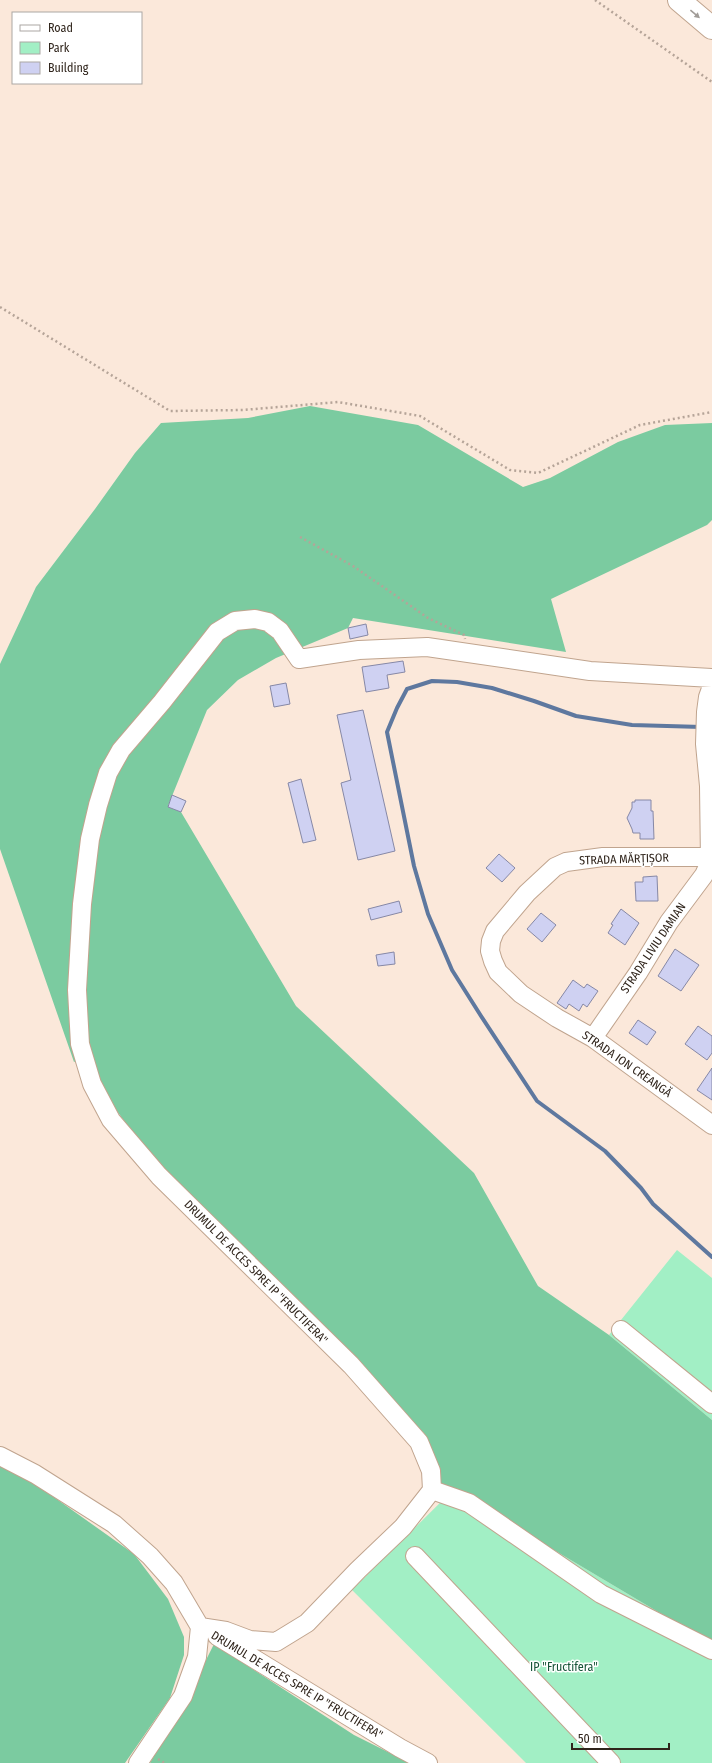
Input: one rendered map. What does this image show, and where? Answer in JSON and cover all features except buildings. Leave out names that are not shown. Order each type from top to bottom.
[{"type":"main road","points":[[679,0],[712,28]]},
{"type":"street","name":"DRUMUL DE ACCES SPRE IP \"FRUCTIFERA\"","points":[[200,1627],[226,1631],[250,1640],[276,1642],[307,1623],[358,1570],[403,1527],[432,1490],[431,1471],[419,1442],[350,1365],[159,1176],[111,1120],[92,1084],[80,1044],[77,990],[82,904],[90,839],[98,805],[108,772],[121,750],[218,632],[235,621],[255,619],[268,622],[280,631],[299,659],[359,650],[427,646],[468,653]]},
{"type":"street","points":[[468,653],[590,672],[712,678]]},
{"type":"street","points":[[712,686],[708,697],[706,712],[705,744],[709,786],[712,857]]},
{"type":"street","name":"STRADA MĂRȚIȘOR","points":[[520,994],[498,972],[493,961],[491,941],[495,931],[527,893],[555,867],[576,860],[602,857],[712,857]]},
{"type":"street","name":"STRADA LIVIU DAMIAN","points":[[593,1038],[638,973],[669,922],[704,875],[712,857]]},
{"type":"street","name":"STRADA ION CREANGĂ","points":[[520,994],[557,1018],[593,1038],[712,1125]]},
{"type":"street","points":[[621,1330],[712,1404]]},
{"type":"street","points":[[0,1456],[35,1474],[114,1524],[150,1556],[174,1584],[200,1627],[197,1657],[183,1696],[138,1763]]},
{"type":"street","points":[[432,1490],[469,1503],[601,1594],[712,1650]]},
{"type":"street","points":[[415,1556],[611,1763]]},
{"type":"street","name":"DRUMUL DE ACCES SPRE IP \"FRUCTIFERA\"","points":[[200,1627],[400,1748],[428,1763]]},
{"type":"path","points":[[595,0],[712,82]]},
{"type":"path","points":[[0,307],[170,411],[243,410],[338,402],[420,416],[510,470],[538,473],[640,425],[712,412]]},
{"type":"path","points":[[300,537],[353,566],[428,618],[464,635],[468,653]]},
{"type":"green space","points":[[310,406],[418,425],[523,487],[550,478],[618,442],[665,425],[712,423],[712,520],[707,525],[551,599],[566,652],[353,618],[348,628],[276,658],[238,680],[207,710],[168,806],[181,812],[296,1006],[474,1173],[538,1286],[609,1335],[712,1420],[712,1644],[453,1490],[443,1489],[439,1482],[424,1433],[219,1226],[141,1144],[114,1107],[88,1055],[74,1062],[0,849],[0,664],[36,587],[135,453],[161,423],[248,418]]},
{"type":"green space","points":[[677,1250],[712,1278],[712,1420],[609,1335]]},
{"type":"green space","points":[[0,1466],[34,1483],[134,1554],[168,1599],[184,1637],[184,1655],[170,1698],[125,1763],[0,1763]]},
{"type":"green space","name":"IP \"Fructifera\"","points":[[453,1490],[712,1644],[712,1763],[526,1763],[352,1590]]},
{"type":"green space","points":[[214,1644],[354,1735],[410,1763],[150,1763],[184,1704]]},
{"type":"waterway","points":[[702,727],[632,725],[576,716],[492,688],[457,682],[432,681],[407,689],[387,732],[414,866],[428,914],[452,970],[537,1101],[605,1151],[641,1188],[653,1204],[712,1257]]}]
